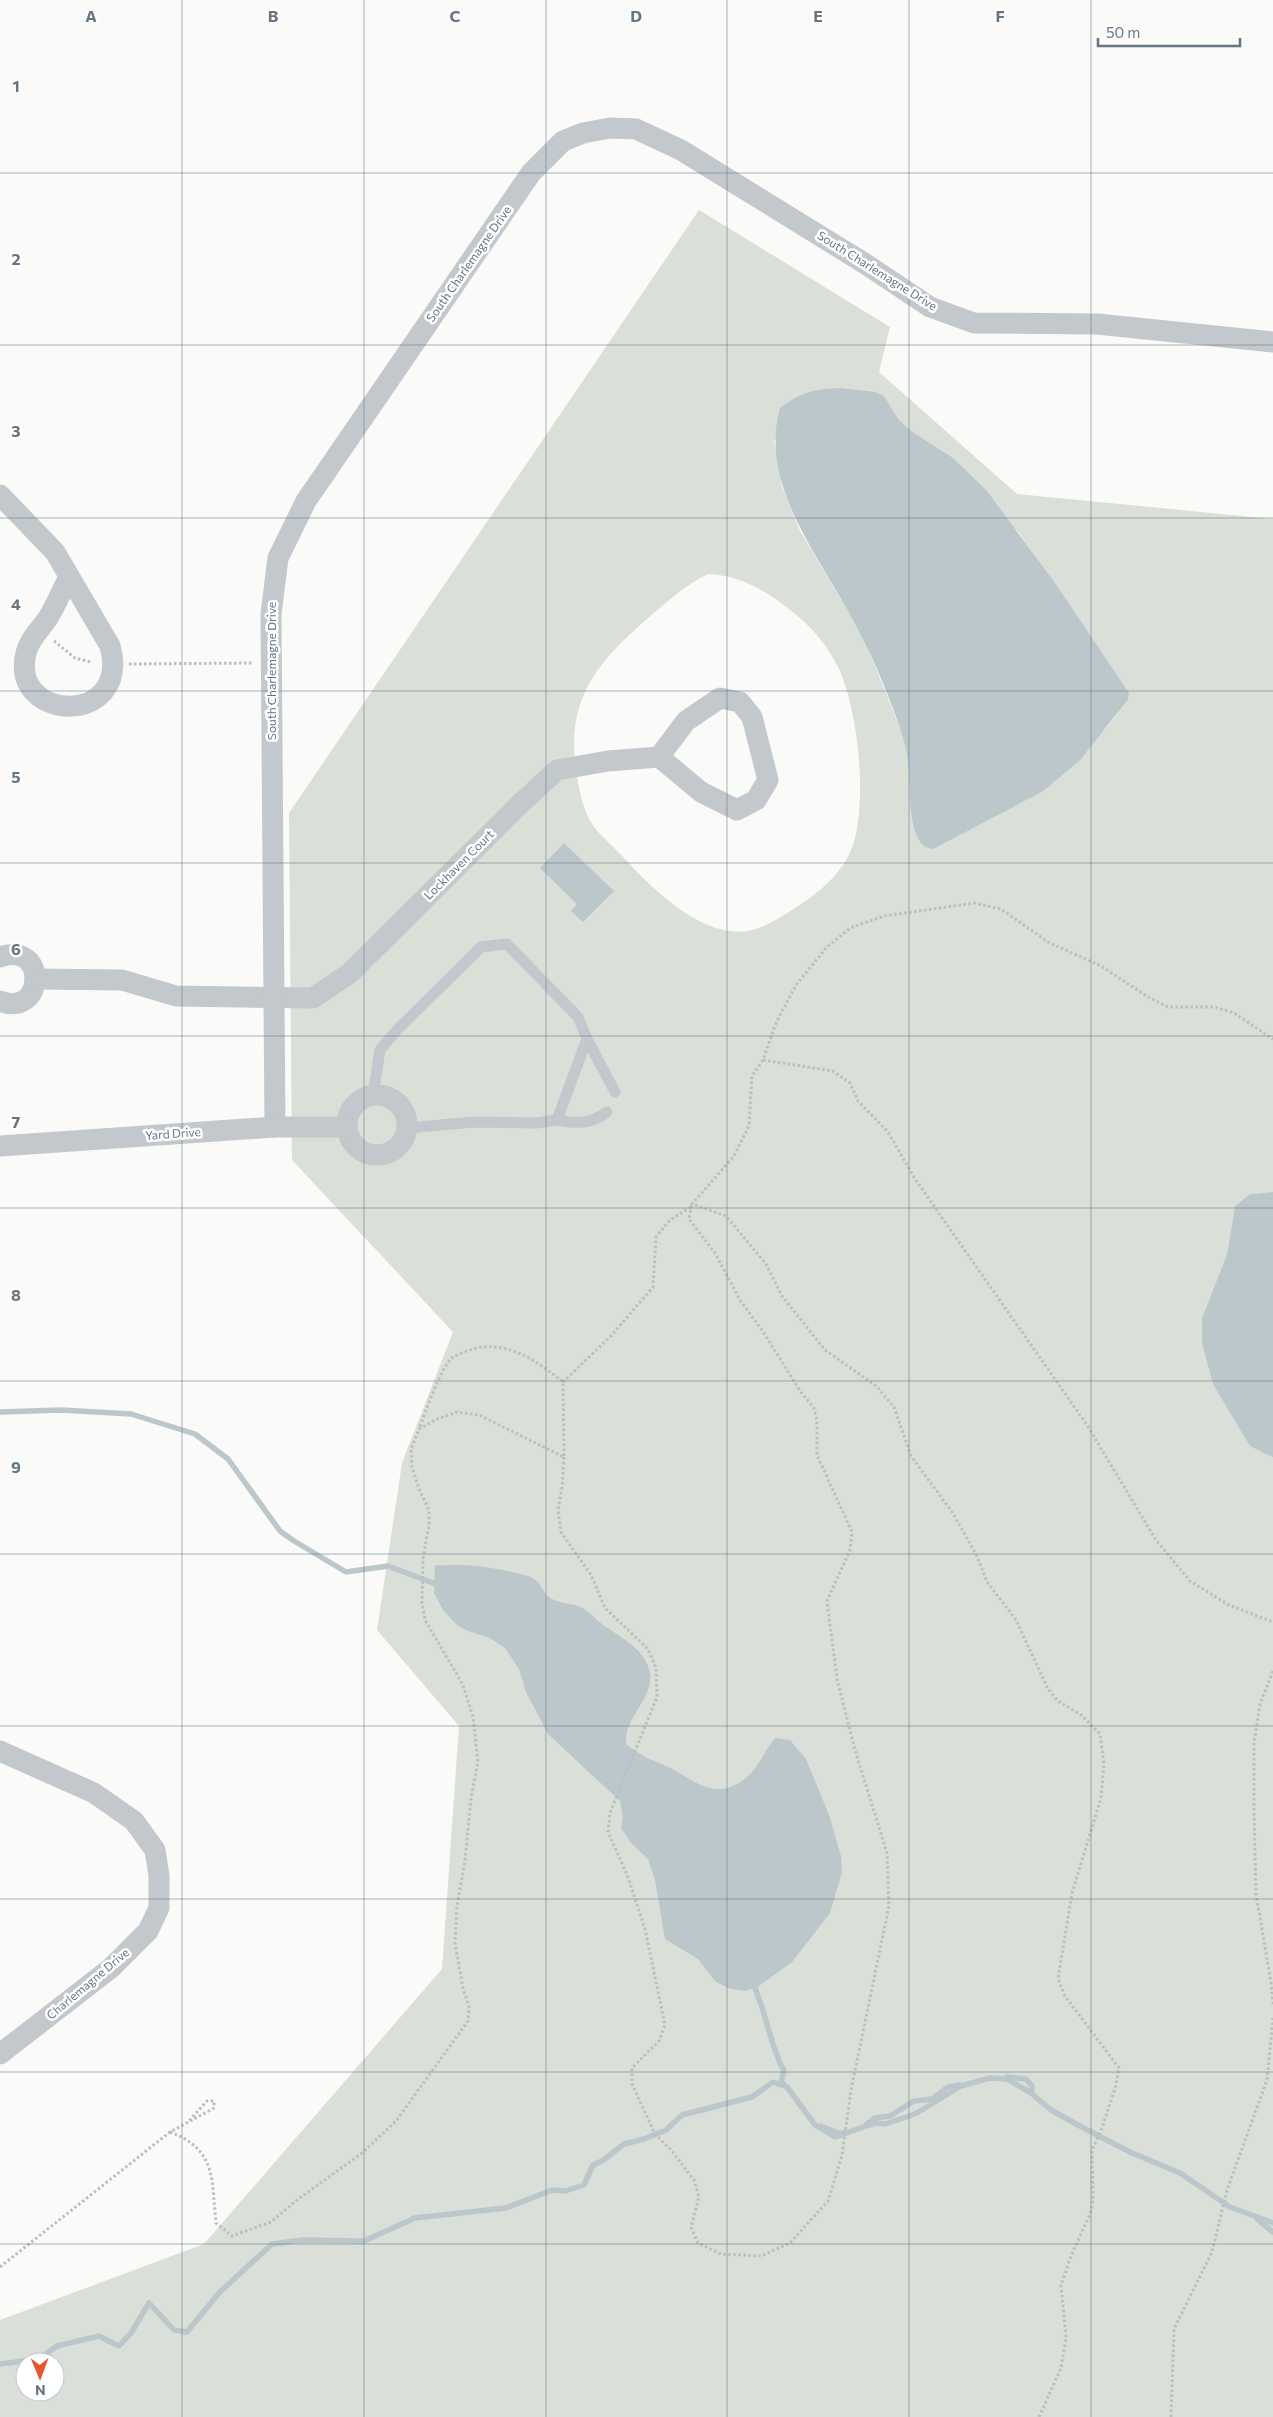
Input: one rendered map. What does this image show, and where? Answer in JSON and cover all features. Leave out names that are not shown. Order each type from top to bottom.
[{"type":"street","name":"South Charlemagne Drive","points":[[275,1127],[272,998],[271,614],[278,558],[306,501],[531,173],[563,142],[583,133],[610,128],[636,130],[695,159],[864,263],[930,307],[974,323],[1097,324],[1273,342]]},
{"type":"street","points":[[0,495],[55,552],[110,646],[113,657],[113,672],[108,684],[100,695],[87,704],[72,708],[46,701],[34,691],[27,677],[24,663],[28,645],[48,618],[68,577]]},
{"type":"street","points":[[720,698],[740,702],[752,717],[768,780],[756,800],[738,810],[701,792],[658,757],[686,721],[720,698]]},
{"type":"street","name":"Lockhaven Court","points":[[36,979],[105,978],[138,984],[176,996],[313,998],[350,974],[520,804],[557,770],[608,760],[658,757]]},
{"type":"street","points":[[0,958],[9,955],[24,958],[31,964],[36,979],[35,987],[25,1000],[9,1004],[0,1001]]},
{"type":"street","points":[[374,1095],[388,1096],[396,1101],[403,1109],[408,1128],[399,1146],[391,1152],[376,1155],[362,1151],[354,1145],[348,1136],[346,1127],[352,1108],[359,1100],[374,1095]]},
{"type":"street","name":"Yard Drive","points":[[0,1146],[275,1127],[346,1127]]},
{"type":"street","name":"Charlemagne Drive","points":[[0,1751],[94,1793],[134,1821],[155,1850],[159,1876],[159,1908],[148,1931],[111,1968],[0,2054]]},
{"type":"lane","points":[[374,1095],[380,1050],[396,1031],[481,947],[507,944],[578,1017],[587,1039],[615,1092]]},
{"type":"lane","points":[[557,1120],[587,1039]]},
{"type":"lane","points":[[408,1128],[473,1122],[537,1122],[557,1120],[575,1124],[596,1120],[607,1112]]},
{"type":"path","points":[[47,636],[75,658],[92,662]]},
{"type":"path","points":[[124,664],[261,662]]},
{"type":"path","points":[[691,1205],[689,1219],[715,1253],[740,1300],[764,1333],[800,1391],[814,1408],[817,1421],[817,1455],[852,1532],[850,1550],[827,1602],[837,1678],[855,1750],[888,1853],[889,1906],[851,2090],[840,2164],[828,2200],[812,2220],[790,2243],[761,2256],[722,2254],[698,2243],[691,2227],[699,2197],[694,2180],[672,2151],[655,2134],[632,2084],[632,2068],[658,2041],[665,2025],[645,1929],[628,1877],[608,1832],[610,1813],[650,1710],[658,1697],[656,1668],[648,1649],[604,1608],[591,1575],[560,1532],[558,1510],[564,1457],[563,1382],[611,1336],[653,1287],[656,1237],[670,1220],[691,1205],[734,1156],[749,1126],[752,1076],[763,1060],[776,1023],[796,985],[826,948],[850,928],[884,916],[974,903],[1000,909],[1048,942],[1101,966],[1148,997],[1168,1007],[1214,1007],[1234,1013],[1273,1039]]},
{"type":"path","points":[[763,1060],[833,1071],[850,1083],[858,1102],[888,1132],[915,1179],[1086,1425],[1156,1540],[1190,1581],[1229,1605],[1273,1622]]},
{"type":"path","points":[[691,1205],[726,1216],[766,1264],[782,1296],[825,1350],[876,1386],[894,1407],[911,1456],[952,1512],[976,1554],[987,1582],[1016,1620],[1048,1689],[1058,1702],[1080,1715],[1100,1734],[1104,1765],[1102,1798],[1072,1893],[1058,1979],[1065,1996],[1118,2068],[1113,2094],[1092,2150],[1093,2201],[1090,2214],[1071,2256],[1061,2285],[1066,2337],[1061,2368],[1039,2417]]},
{"type":"path","points":[[170,2132],[187,2138],[206,2160],[213,2177],[216,2224],[232,2236],[242,2233],[270,2222],[362,2153],[396,2121],[468,2021],[469,2006],[463,1989],[455,1943],[456,1906],[465,1861],[471,1798],[478,1762],[473,1717],[462,1685],[425,1620],[422,1604],[423,1558],[429,1526],[429,1510],[419,1489],[412,1467],[411,1448],[439,1379],[452,1358],[480,1346],[510,1348],[541,1364],[563,1382]]},
{"type":"path","points":[[419,1430],[437,1419],[457,1412],[478,1415],[564,1457]]},
{"type":"path","points":[[1273,1672],[1260,1704],[1254,1744],[1254,1812],[1256,1894],[1272,1982],[1273,2005]]},
{"type":"path","points":[[1171,2417],[1174,2329],[1212,2252],[1227,2190],[1267,2080],[1273,2018]]},
{"type":"path","points":[[0,2267],[170,2132],[214,2108],[214,2102],[207,2101],[188,2122]]},
{"type":"shaded area","points":[[699,210],[890,327],[879,372],[1017,494],[1273,519],[1273,1192],[1250,1194],[1235,1206],[1227,1254],[1202,1318],[1250,1445],[1273,1457],[1273,2417],[0,2417],[0,2320],[204,2244],[442,1969],[459,1726],[377,1630],[402,1463],[453,1332],[292,1160],[289,813]],"holes":[[[841,388],[875,393],[886,401],[897,419],[1019,533],[1129,694],[1128,700],[1109,725],[1042,792],[1013,807],[920,842],[913,821],[911,775],[906,746],[863,636],[800,531],[782,487],[774,440]],[[708,574],[727,576],[761,590],[795,614],[818,637],[837,665],[844,683],[855,727],[858,752],[860,777],[858,823],[854,842],[846,860],[834,876],[804,902],[769,924],[756,929],[738,932],[720,929],[702,922],[667,900],[600,833],[589,819],[582,801],[574,750],[575,727],[580,706],[588,686],[599,669],[629,635],[648,618],[677,594]]]},
{"type":"shaded area","points":[[841,388],[875,392],[884,396],[898,419],[911,431],[953,458],[987,491],[1055,583],[1129,693],[1128,700],[1080,760],[1042,792],[933,849],[923,845],[915,832],[912,820],[909,769],[905,745],[885,689],[860,633],[798,524],[788,502],[776,456],[776,432],[780,408],[808,392]]},
{"type":"shaded area","points":[[564,843],[614,891],[583,922],[571,911],[577,904],[540,868]]},
{"type":"shaded area","points":[[1273,1192],[1272,1457],[1250,1446],[1213,1384],[1202,1343],[1202,1318],[1227,1254],[1235,1206],[1250,1194]]},
{"type":"shaded area","points":[[435,1565],[484,1567],[528,1576],[536,1580],[552,1599],[584,1608],[631,1645],[644,1657],[648,1665],[650,1683],[629,1725],[626,1744],[645,1757],[695,1782],[714,1789],[724,1789],[734,1785],[751,1774],[775,1738],[790,1740],[806,1759],[829,1815],[841,1856],[842,1872],[830,1913],[792,1962],[759,1986],[746,1991],[731,1989],[716,1982],[698,1959],[665,1939],[655,1880],[648,1859],[631,1843],[621,1828],[623,1817],[620,1801],[548,1734],[526,1692],[519,1669],[505,1648],[490,1638],[468,1631],[457,1625],[443,1610],[434,1593]]},
{"type":"waterway","points":[[0,1412],[61,1410],[131,1414],[195,1434],[228,1459],[280,1531],[294,1541],[346,1572],[388,1566],[441,1586]]},
{"type":"waterway","points":[[754,1980],[774,2049],[784,2071],[781,2082],[784,2085]]},
{"type":"waterway","points":[[1007,2077],[1026,2079],[1032,2086],[1031,2093]]},
{"type":"waterway","points":[[0,2364],[39,2359],[57,2346],[99,2336],[119,2346],[131,2333],[149,2303],[174,2330],[187,2332],[219,2293],[272,2244],[303,2240],[364,2241],[415,2218],[506,2208],[552,2190],[565,2191],[584,2185],[593,2165],[602,2161],[624,2144],[644,2139],[666,2130],[682,2115],[752,2097],[773,2082],[787,2087],[815,2125],[835,2137],[875,2123],[885,2124],[915,2114],[961,2086],[990,2078],[1007,2079],[1031,2093],[1051,2110],[1078,2125],[1132,2153],[1180,2173],[1230,2207],[1273,2223]]},
{"type":"waterway","points":[[867,2124],[875,2118],[890,2116],[914,2101],[932,2099],[948,2087],[960,2085]]},
{"type":"waterway","points":[[821,2126],[841,2134],[845,2132]]},
{"type":"waterway","points":[[1257,2219],[1273,2232]]}]
